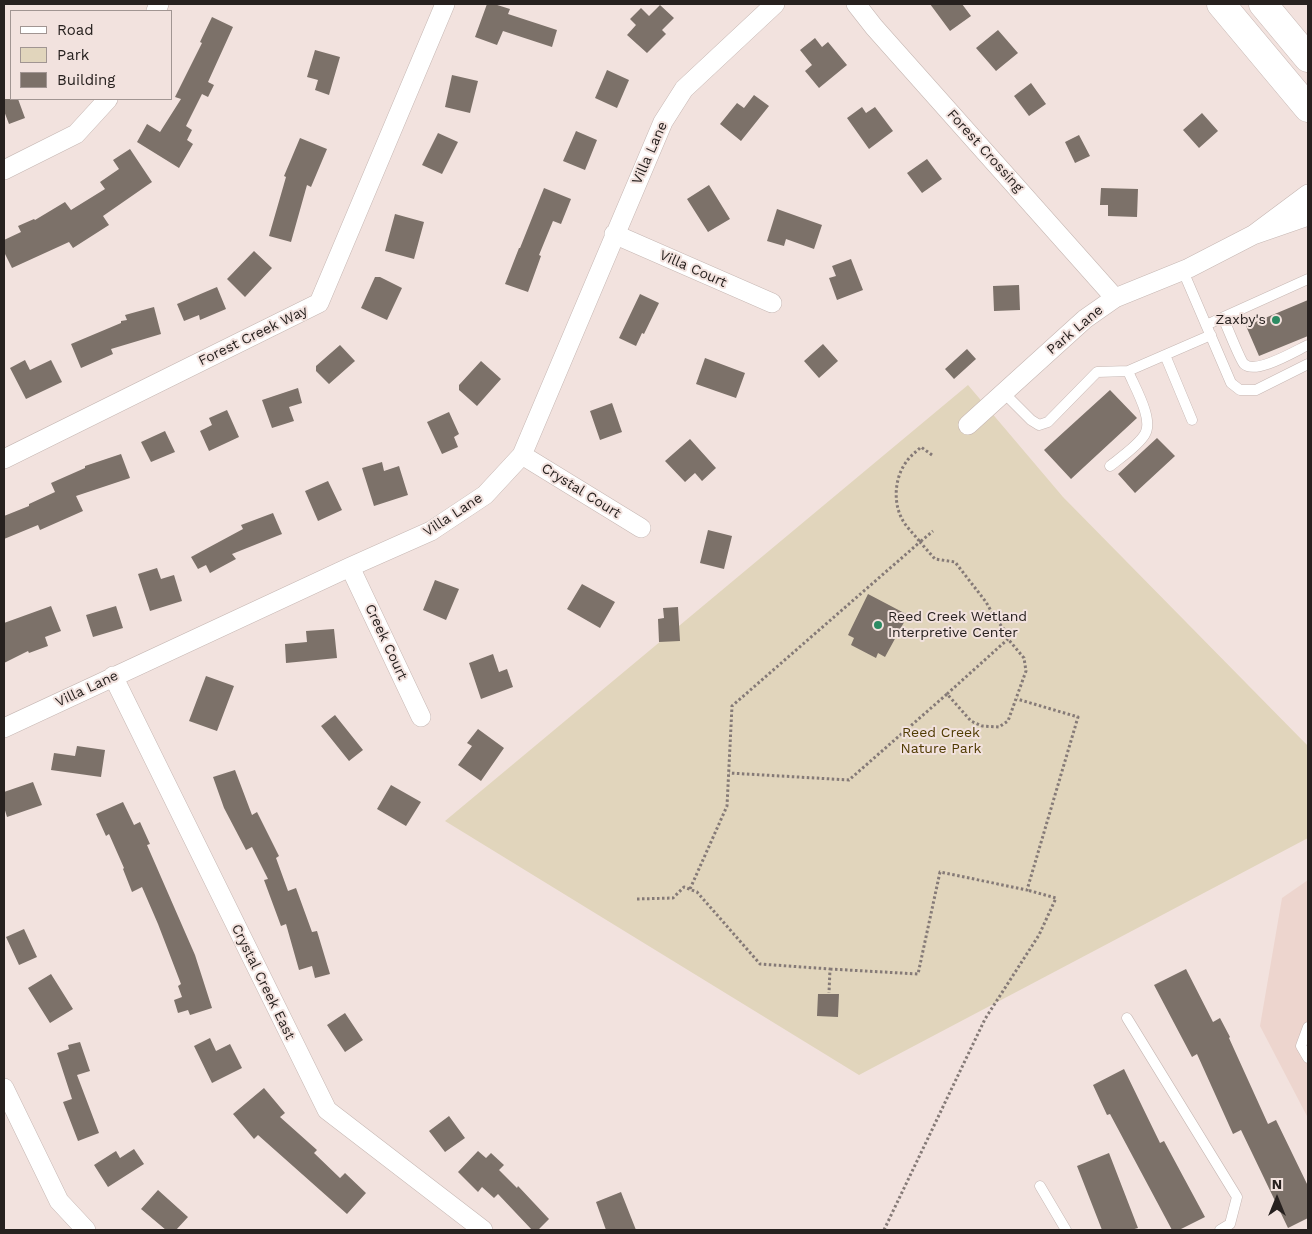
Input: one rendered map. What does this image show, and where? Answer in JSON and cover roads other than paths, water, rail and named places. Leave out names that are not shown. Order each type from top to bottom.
[{"type":"main road","points":[[1221,4],[1308,108]]},
{"type":"main road","points":[[1263,4],[1308,58]]},
{"type":"street","name":"Forest Creek Way","points":[[4,460],[319,303],[445,4]]},
{"type":"street","name":"Villa Lane","points":[[4,728],[350,567],[432,531],[485,495],[522,455],[663,122],[684,89],[775,4]]},
{"type":"street","name":"Forest Crossing","points":[[856,4],[874,27],[1115,298]]},
{"type":"street","points":[[4,170],[76,134],[107,100]]},
{"type":"street","name":"Park Lane","points":[[1253,235],[1308,194]]},
{"type":"street","name":"Park Lane","points":[[968,425],[1084,319],[1115,298],[1183,271],[1253,235],[1308,216]]},
{"type":"street","name":"Villa Court","points":[[614,234],[772,303]]},
{"type":"street","name":"Crystal Court","points":[[522,455],[641,528]]},
{"type":"street","name":"Creek Court","points":[[350,567],[421,717]]},
{"type":"street","name":"Crystal Creek East","points":[[114,676],[326,1110],[483,1230]]},
{"type":"street","points":[[4,1088],[59,1201],[86,1230]]},
{"type":"lane","points":[[1183,271],[1231,383],[1240,390],[1256,390],[1308,364]]},
{"type":"lane","points":[[1003,392],[1031,420],[1039,425],[1048,422],[1097,372],[1128,371],[1165,355],[1209,330],[1223,318],[1308,280]]},
{"type":"lane","points":[[1223,318],[1244,364],[1252,368],[1263,366],[1308,345]]},
{"type":"lane","points":[[1165,355],[1192,420]]},
{"type":"lane","points":[[1110,466],[1144,436],[1148,428],[1148,419],[1128,371]]},
{"type":"lane","points":[[1127,1018],[1237,1197],[1230,1224],[1220,1230]]},
{"type":"lane","points":[[1308,1027],[1301,1046],[1308,1058]]},
{"type":"lane","points":[[1040,1186],[1066,1230]]},
{"type":"place","name":"Zaxby's","points":[[1276,320]]},
{"type":"place","name":"Reed Creek Wetland Interpretive Center","points":[[878,625]]},
{"type":"park label","name":"Reed Creek Nature Park","points":[[941,742]]}]
